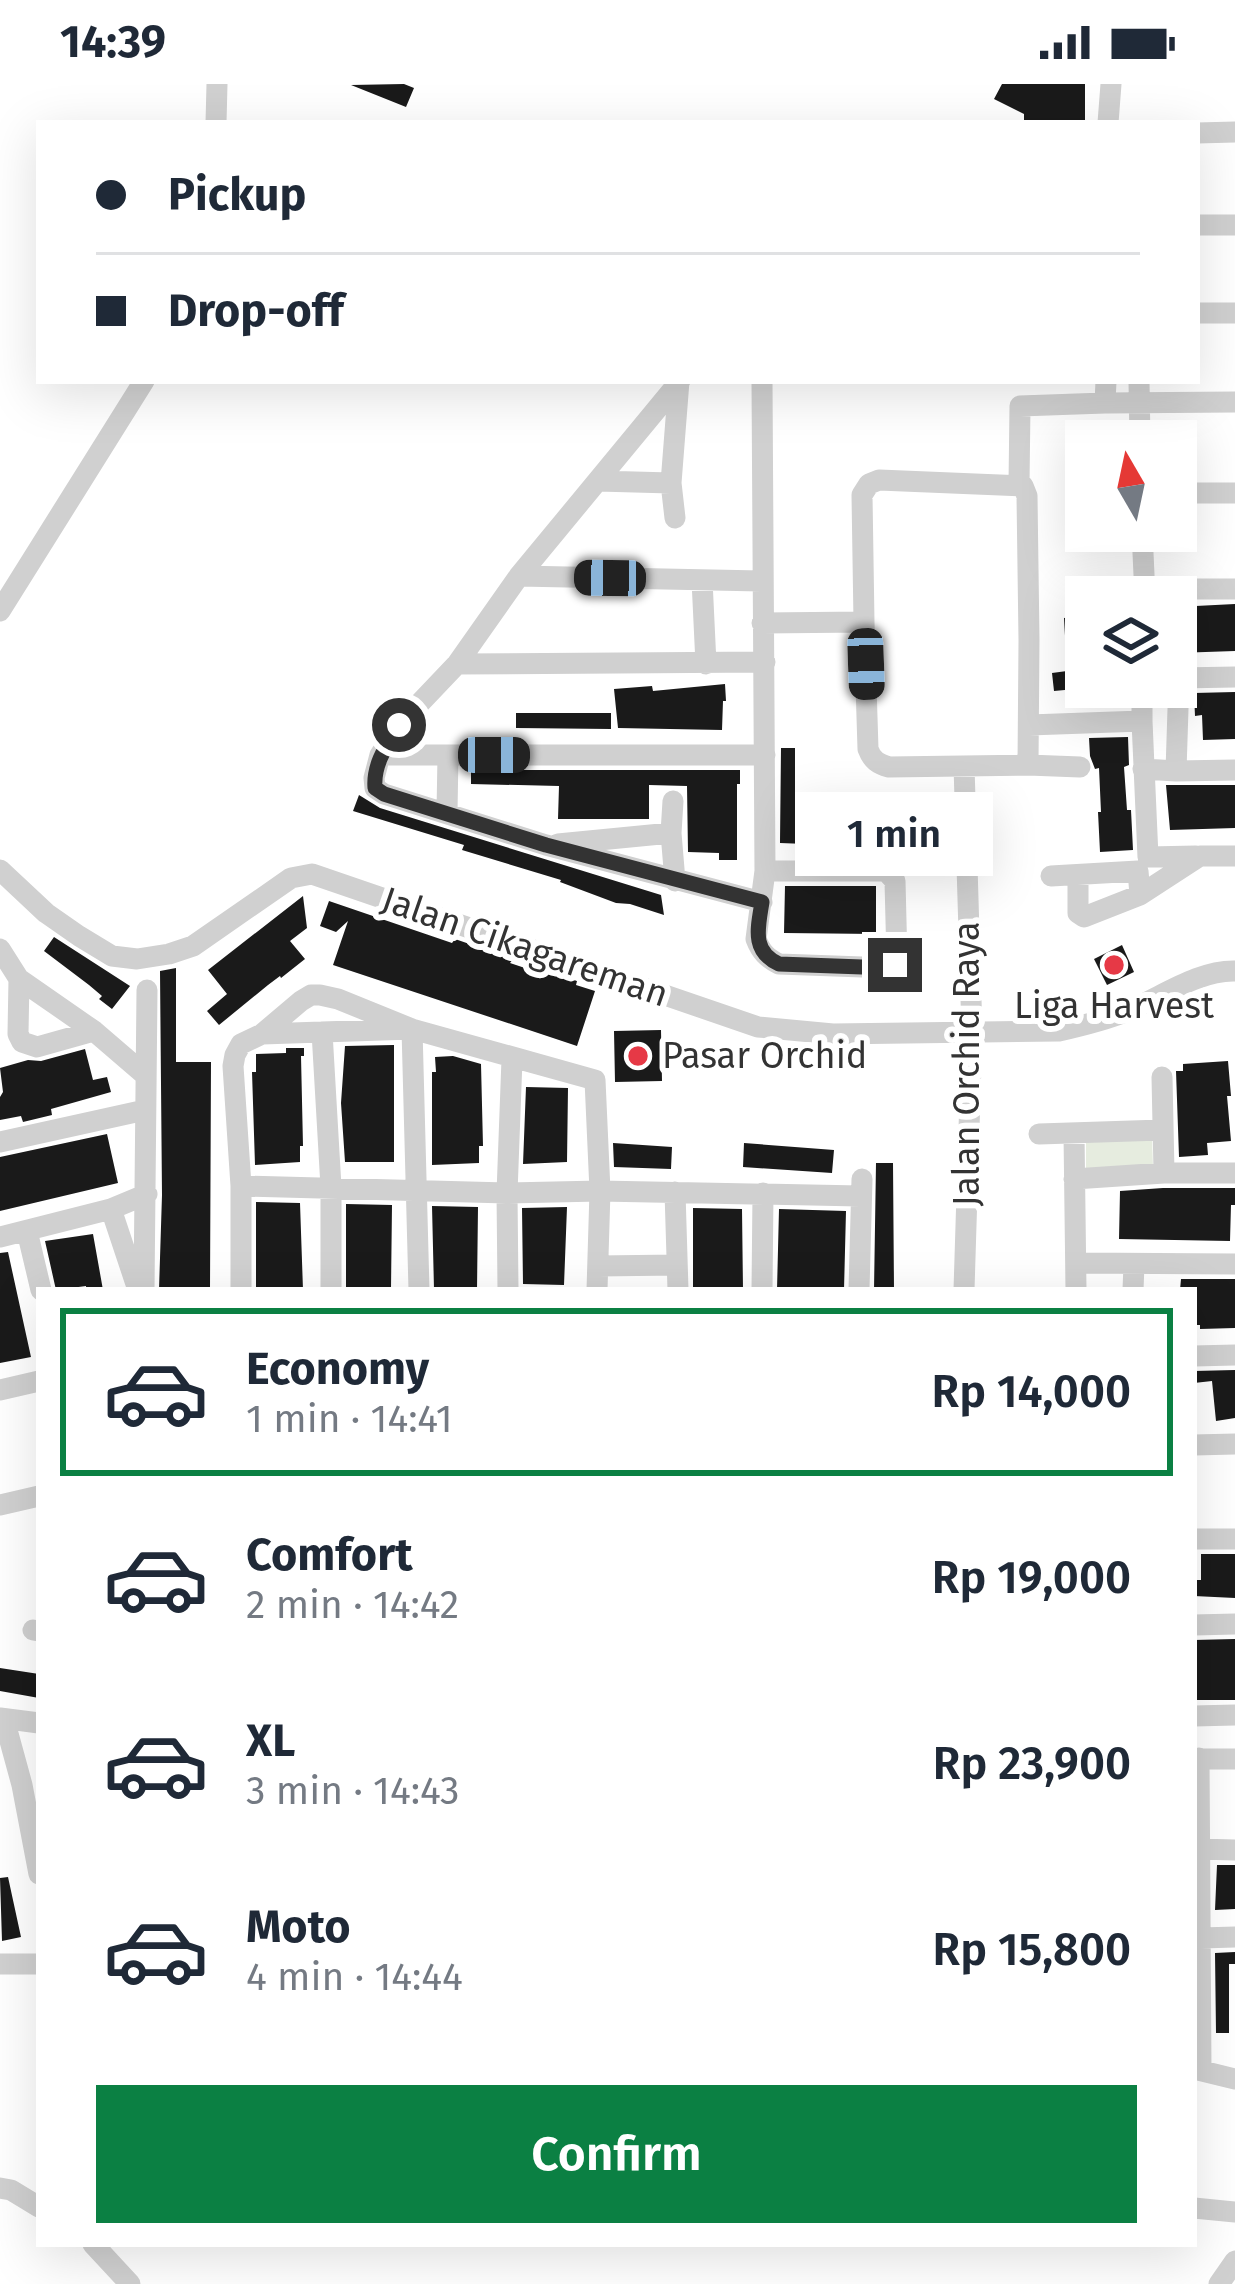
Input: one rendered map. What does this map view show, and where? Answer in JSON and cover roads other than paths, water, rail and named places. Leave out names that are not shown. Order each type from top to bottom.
[{"type":"street","points":[[216,120],[217,84]]},
{"type":"street","points":[[1108,120],[1111,84]]},
{"type":"street","points":[[1200,133],[1235,132]]},
{"type":"street","points":[[1200,225],[1235,225]]},
{"type":"street","points":[[1200,313],[1235,313]]},
{"type":"street","points":[[0,610],[142,384]]},
{"type":"street","points":[[678,384],[519,576],[457,664],[399,725],[380,755],[375,788],[546,845],[762,902]]},
{"type":"street","points":[[675,518],[671,483],[680,384]]},
{"type":"street","points":[[762,384],[765,871],[756,939],[769,959],[779,964],[890,968],[897,961],[893,875],[886,871],[765,871]]},
{"type":"street","points":[[1019,484],[1020,384]]},
{"type":"street","points":[[1020,406],[1106,392],[1235,402]]},
{"type":"street","points":[[1028,765],[1027,496],[1023,486],[879,480],[869,484],[862,495],[871,757],[889,767],[1080,767]]},
{"type":"street","points":[[598,482],[671,483]]},
{"type":"street","points":[[1197,493],[1235,493]]},
{"type":"street","points":[[519,576],[761,581]]},
{"type":"street","points":[[702,580],[706,664]]},
{"type":"street","points":[[1197,591],[1235,589]]},
{"type":"street","points":[[762,622],[864,622]]},
{"type":"street","points":[[457,664],[765,662]]},
{"type":"street","points":[[1197,678],[1235,677]]},
{"type":"street","points":[[1140,895],[1142,708]]},
{"type":"street","points":[[1176,771],[1177,708]]},
{"type":"street","points":[[1029,725],[1142,721]]},
{"type":"street","points":[[380,755],[765,755]]},
{"type":"street","points":[[447,812],[448,755]]},
{"type":"street","name":"Jalan Orchid Raya","points":[[964,766],[972,1032],[964,1287]]},
{"type":"street","points":[[1143,770],[1235,770]]},
{"type":"street","points":[[673,801],[675,881]]},
{"type":"street","points":[[546,845],[671,833]]},
{"type":"street","points":[[1078,875],[1078,913],[1084,917],[1140,895],[1200,856]]},
{"type":"street","points":[[1051,876],[1200,856],[1235,856]]},
{"type":"street","name":"Jalan Cikagareman","points":[[0,870],[46,913],[112,956],[137,958],[193,946],[291,878],[312,874],[758,1027],[833,1034],[1058,1031],[1127,1012],[1197,980],[1235,971]]},
{"type":"street","points":[[0,949],[19,979],[94,1031],[145,1074]]},
{"type":"street","points":[[19,979],[22,1042],[37,1047],[94,1031]]},
{"type":"street","points":[[141,1287],[147,1194],[147,990]]},
{"type":"street","points":[[241,1287],[235,1055],[242,1043],[262,1034],[311,995],[338,999],[412,1029],[595,1080],[600,1191],[597,1287]]},
{"type":"street","points":[[262,1034],[412,1029]]},
{"type":"street","points":[[412,1029],[419,1287]]},
{"type":"street","points":[[322,1032],[331,1287]]},
{"type":"street","points":[[508,1287],[512,1059]]},
{"type":"street","points":[[1162,1077],[1164,1173]]},
{"type":"street","points":[[0,1142],[145,1110]]},
{"type":"street","points":[[1039,1134],[1162,1130]]},
{"type":"street","points":[[1074,1134],[1076,1287]]},
{"type":"street","points":[[1074,1179],[1235,1173]]},
{"type":"street","points":[[241,1186],[507,1193],[763,1193],[861,1187],[859,1287]]},
{"type":"street","points":[[675,1192],[679,1287]]},
{"type":"street","points":[[762,1287],[763,1193]]},
{"type":"street","points":[[0,1237],[112,1209],[147,1194]]},
{"type":"street","points":[[112,1209],[140,1287]]},
{"type":"street","points":[[27,1231],[39,1287]]},
{"type":"street","points":[[1077,1263],[1235,1264]]},
{"type":"street","points":[[1133,1287],[1134,1264]]},
{"type":"street","points":[[598,1267],[677,1265]]},
{"type":"street","points":[[1197,1356],[1235,1354]]},
{"type":"street","points":[[0,1390],[36,1382]]},
{"type":"street","points":[[1197,1445],[1235,1444]]},
{"type":"street","points":[[0,1504],[36,1497]]},
{"type":"street","points":[[1197,1539],[1235,1540]]},
{"type":"street","points":[[1197,1625],[1235,1624]]},
{"type":"street","points":[[1197,1716],[1235,1715]]},
{"type":"street","points":[[2,1718],[36,1723]]},
{"type":"street","points":[[2,1718],[31,1784],[36,1840]]},
{"type":"street","points":[[1197,1758],[1235,1759]]},
{"type":"street","points":[[1197,1804],[1198,2069],[1235,2079]]},
{"type":"street","points":[[1198,1849],[1235,1850]]},
{"type":"street","points":[[1201,1938],[1235,1937]]},
{"type":"street","points":[[0,1964],[36,1964]]},
{"type":"street","points":[[0,2188],[36,2205]]},
{"type":"street","points":[[1197,2208],[1235,2212]]},
{"type":"street","points":[[96,2247],[130,2284]]},
{"type":"street","points":[[1220,2284],[1235,2261]]},
{"type":"place","name":"Liga Harvest","points":[[1114,965]]},
{"type":"place","name":"Pasar Orchid","points":[[638,1056]]}]
